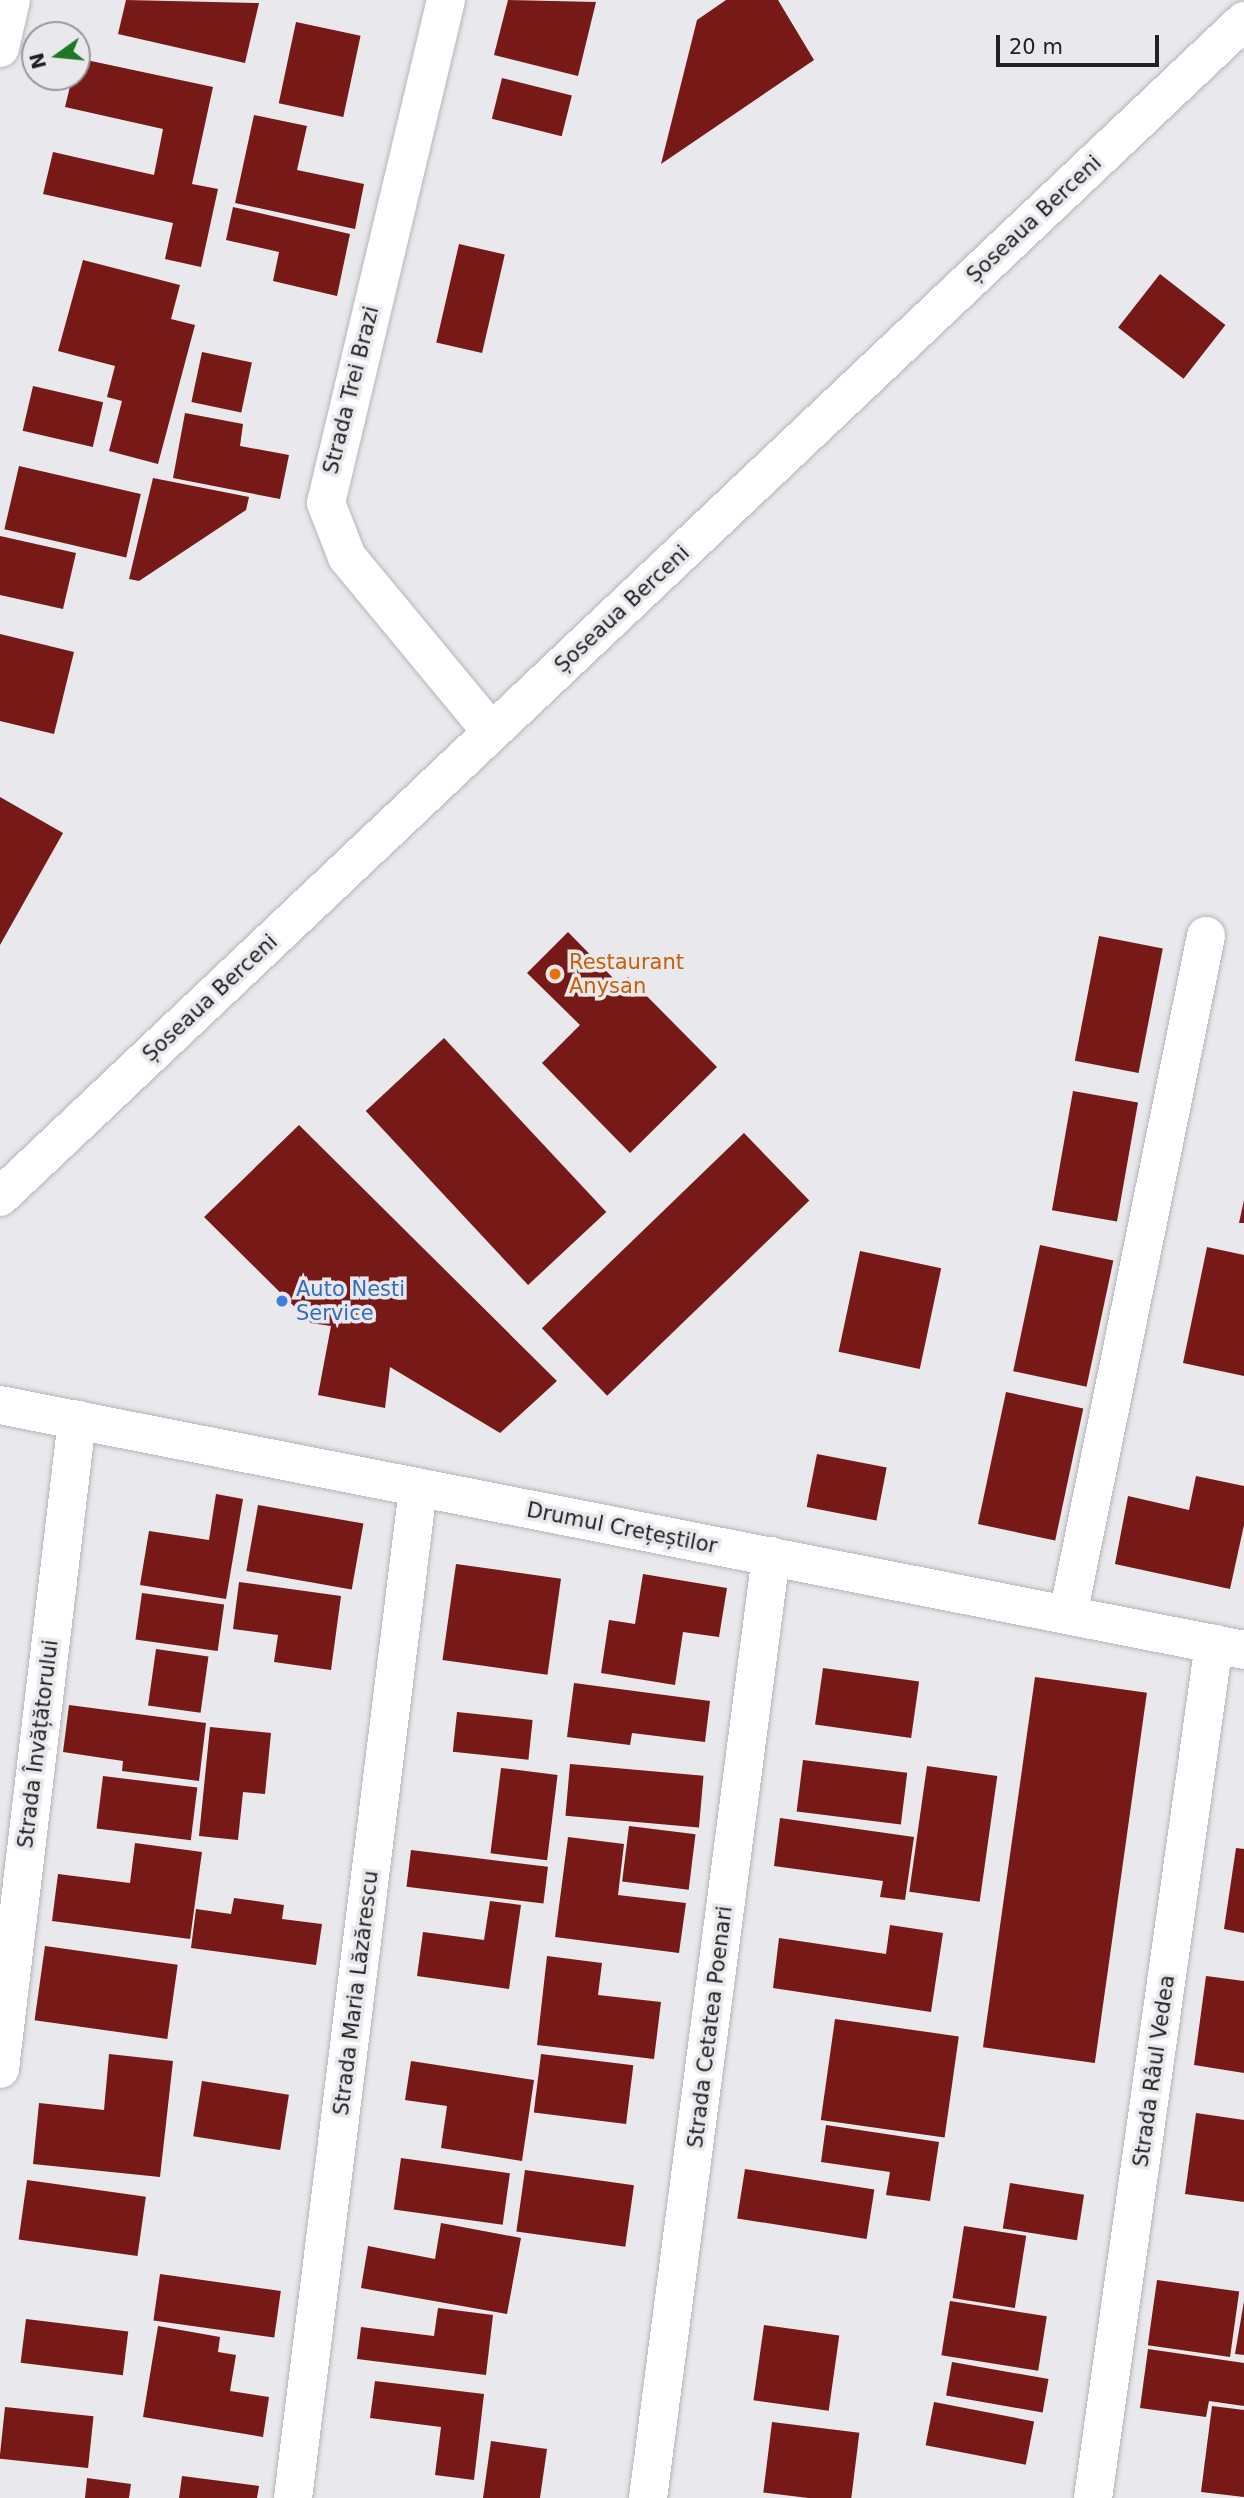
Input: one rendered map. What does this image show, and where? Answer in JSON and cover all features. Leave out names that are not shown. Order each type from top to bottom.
[{"type":"street","points":[[0,48],[11,0]]},
{"type":"street","name":"Strada Trei Brazi","points":[[446,0],[326,503],[347,557],[492,732]]},
{"type":"street","name":"Șoseaua Berceni","points":[[0,1197],[1244,21]]},
{"type":"street","points":[[1068,1615],[1206,936]]},
{"type":"street","name":"Drumul Crețeștilor","points":[[0,1405],[1229,1647]]},
{"type":"street","name":"Strada Învățătorului","points":[[0,2069],[77,1420]]},
{"type":"street","name":"Strada Maria Lăzărescu","points":[[293,2498],[418,1489]]},
{"type":"street","name":"Strada Cetatea Poenari","points":[[648,2498],[771,1556]]},
{"type":"street","name":"Strada Râul Vedea","points":[[1093,2498],[1229,1647]]},
{"type":"building","points":[[126,0],[259,3],[245,63],[118,34]]},
{"type":"building","points":[[508,0],[596,2],[578,76],[494,55]]},
{"type":"building","points":[[726,0],[778,0],[814,60],[661,164],[697,20]]},
{"type":"building","points":[[296,22],[361,36],[343,117],[279,103]]},
{"type":"building","points":[[91,61],[213,87],[192,184],[218,189],[201,267],[165,259],[173,223],[43,194],[53,152],[154,175],[163,129],[65,107],[69,91],[91,91]]},
{"type":"building","points":[[502,78],[572,95],[562,136],[492,119]]},
{"type":"building","points":[[254,115],[307,126],[297,170],[364,184],[355,229],[235,203]]},
{"type":"building","points":[[233,207],[350,234],[337,296],[273,281],[279,252],[226,240]]},
{"type":"building","points":[[459,244],[505,255],[482,353],[436,342]]},
{"type":"building","points":[[83,260],[180,285],[171,319],[195,325],[158,464],[109,451],[122,401],[107,397],[115,366],[58,351]]},
{"type":"building","points":[[1160,274],[1225,325],[1184,379],[1118,328]]},
{"type":"building","points":[[202,352],[252,363],[241,412],[191,402]]},
{"type":"building","points":[[33,386],[103,402],[93,447],[23,431]]},
{"type":"building","points":[[185,413],[243,424],[240,446],[289,455],[280,499],[173,478]]},
{"type":"building","points":[[19,466],[141,494],[126,557],[4,529]]},
{"type":"building","points":[[153,478],[249,497],[246,510],[139,581],[129,579]]},
{"type":"building","points":[[0,536],[76,553],[63,609],[0,595]]},
{"type":"building","points":[[0,634],[74,652],[54,734],[0,721]]},
{"type":"building","points":[[0,797],[63,833],[0,945]]},
{"type":"building","points":[[568,932],[620,985],[628,977],[717,1067],[630,1153],[542,1063],[580,1025],[527,973]]},
{"type":"building","points":[[1099,936],[1163,948],[1139,1073],[1075,1061]]},
{"type":"building","points":[[444,1038],[606,1212],[528,1285],[366,1111]]},
{"type":"building","points":[[1073,1091],[1138,1102],[1117,1222],[1052,1210]]},
{"type":"building","points":[[299,1125],[557,1381],[500,1433],[390,1367],[385,1408],[318,1395],[331,1326],[311,1323],[204,1217]]},
{"type":"building","points":[[744,1133],[809,1201],[607,1396],[542,1328]]},
{"type":"building","points":[[1244,1200],[1244,1223],[1239,1223]]},
{"type":"building","points":[[1040,1245],[1113,1261],[1087,1387],[1013,1371]]},
{"type":"building","points":[[1207,1247],[1244,1255],[1244,1376],[1183,1363]]},
{"type":"building","points":[[860,1251],[941,1268],[920,1369],[839,1352]]},
{"type":"building","points":[[1006,1392],[1083,1408],[1055,1540],[978,1524]]},
{"type":"building","points":[[817,1454],[887,1468],[876,1521],[807,1507]]},
{"type":"building","points":[[1196,1476],[1244,1486],[1244,1525],[1230,1589],[1115,1564],[1128,1496],[1189,1510]]},
{"type":"building","points":[[216,1494],[243,1499],[226,1599],[140,1585],[149,1531],[209,1540]]},
{"type":"building","points":[[258,1505],[363,1524],[352,1590],[246,1571]]},
{"type":"building","points":[[456,1564],[561,1579],[547,1675],[443,1660]]},
{"type":"building","points":[[643,1574],[727,1588],[719,1637],[683,1632],[675,1685],[601,1673],[609,1620],[635,1624]]},
{"type":"building","points":[[239,1582],[341,1596],[331,1670],[274,1662],[278,1635],[233,1629]]},
{"type":"building","points":[[142,1593],[224,1605],[218,1651],[135,1640]]},
{"type":"building","points":[[156,1649],[208,1656],[201,1713],[148,1705]]},
{"type":"building","points":[[823,1668],[919,1681],[911,1738],[815,1724]]},
{"type":"building","points":[[1035,1677],[1147,1693],[1095,2063],[983,2047]]},
{"type":"building","points":[[574,1683],[710,1701],[705,1742],[632,1733],[630,1745],[567,1737]]},
{"type":"building","points":[[69,1705],[206,1723],[199,1781],[122,1771],[123,1761],[63,1752]]},
{"type":"building","points":[[457,1712],[533,1720],[528,1760],[453,1752]]},
{"type":"building","points":[[210,1727],[271,1733],[265,1794],[243,1792],[238,1840],[199,1836]]},
{"type":"building","points":[[803,1760],[907,1773],[901,1824],[797,1812]]},
{"type":"building","points":[[570,1764],[703,1776],[699,1827],[565,1816]]},
{"type":"building","points":[[927,1766],[997,1776],[980,1902],[909,1892]]},
{"type":"building","points":[[501,1768],[558,1775],[547,1860],[491,1853]]},
{"type":"building","points":[[103,1776],[197,1788],[191,1840],[97,1829]]},
{"type":"building","points":[[780,1818],[914,1837],[905,1900],[880,1897],[883,1881],[774,1866]]},
{"type":"building","points":[[629,1826],[696,1834],[689,1890],[622,1882]]},
{"type":"building","points":[[568,1837],[624,1844],[618,1895],[686,1903],[679,1953],[555,1937]]},
{"type":"building","points":[[135,1843],[202,1852],[190,1939],[52,1921],[58,1874],[130,1883]]},
{"type":"building","points":[[1236,1848],[1244,1849],[1244,1933],[1224,1929]]},
{"type":"building","points":[[411,1850],[548,1867],[543,1904],[406,1887]]},
{"type":"building","points":[[234,1898],[284,1905],[282,1919],[322,1924],[316,1965],[191,1948],[196,1909],[231,1914]]},
{"type":"building","points":[[490,1901],[521,1905],[509,1989],[417,1976],[423,1932],[484,1940]]},
{"type":"building","points":[[890,1925],[943,1933],[931,2012],[773,1988],[779,1938],[886,1954]]},
{"type":"building","points":[[45,1946],[178,1965],[167,2039],[35,2020]]},
{"type":"building","points":[[547,1956],[602,1963],[598,1995],[661,2002],[654,2059],[537,2045]]},
{"type":"building","points":[[1206,1976],[1244,1981],[1244,2073],[1194,2065]]},
{"type":"building","points":[[835,2019],[959,2036],[945,2137],[821,2120]]},
{"type":"building","points":[[109,2054],[173,2061],[160,2177],[33,2164],[39,2103],[104,2110]]},
{"type":"building","points":[[541,2054],[633,2065],[626,2124],[534,2113]]},
{"type":"building","points":[[411,2061],[534,2080],[522,2161],[441,2148],[447,2106],[405,2100]]},
{"type":"building","points":[[202,2081],[289,2095],[280,2150],[193,2136]]},
{"type":"building","points":[[1196,2113],[1244,2120],[1244,2202],[1185,2194]]},
{"type":"building","points":[[826,2125],[939,2142],[930,2201],[886,2195],[890,2172],[821,2162]]},
{"type":"building","points":[[401,2158],[510,2173],[503,2225],[394,2209]]},
{"type":"building","points":[[745,2169],[874,2189],[867,2239],[737,2218]]},
{"type":"building","points":[[525,2170],[634,2185],[625,2247],[516,2231]]},
{"type":"building","points":[[27,2180],[146,2197],[137,2256],[19,2239]]},
{"type":"building","points":[[1010,2183],[1084,2195],[1077,2240],[1003,2228]]},
{"type":"building","points":[[441,2223],[521,2238],[507,2314],[361,2288],[368,2246],[435,2259]]},
{"type":"building","points":[[964,2226],[1026,2236],[1015,2308],[953,2298]]},
{"type":"building","points":[[160,2274],[281,2291],[274,2338],[153,2321]]},
{"type":"building","points":[[1157,2280],[1239,2292],[1230,2357],[1148,2345]]},
{"type":"building","points":[[950,2301],[1047,2316],[1038,2371],[941,2355]]},
{"type":"building","points":[[1244,2301],[1244,2355],[1235,2354]]},
{"type":"building","points":[[438,2308],[493,2315],[486,2375],[357,2359],[361,2327],[434,2336]]},
{"type":"building","points":[[26,2319],[128,2332],[123,2375],[21,2363]]},
{"type":"building","points":[[764,2325],[839,2336],[829,2411],[753,2400]]},
{"type":"building","points":[[158,2326],[220,2337],[218,2352],[236,2355],[230,2391],[269,2397],[263,2437],[143,2417]]},
{"type":"building","points":[[1148,2349],[1244,2363],[1244,2406],[1209,2401],[1206,2417],[1140,2408]]},
{"type":"building","points":[[952,2362],[1049,2379],[1043,2413],[946,2395]]},
{"type":"building","points":[[375,2381],[484,2394],[474,2480],[435,2475],[441,2427],[370,2418]]},
{"type":"building","points":[[934,2402],[1034,2421],[1026,2465],[926,2445]]},
{"type":"building","points":[[1212,2406],[1244,2410],[1244,2497],[1201,2492]]},
{"type":"building","points":[[5,2407],[94,2416],[88,2468],[0,2459]]},
{"type":"building","points":[[772,2422],[859,2433],[851,2498],[808,2498],[763,2492]]},
{"type":"building","points":[[491,2441],[547,2449],[540,2498],[483,2498]]},
{"type":"building","points":[[182,2476],[259,2486],[257,2498],[179,2498]]},
{"type":"building","points":[[87,2478],[131,2484],[129,2498],[85,2498]]},
{"type":"place","name":"Restaurant Anysan","points":[[555,974]]},
{"type":"place","name":"Auto Nesti Service","points":[[282,1301]]}]
